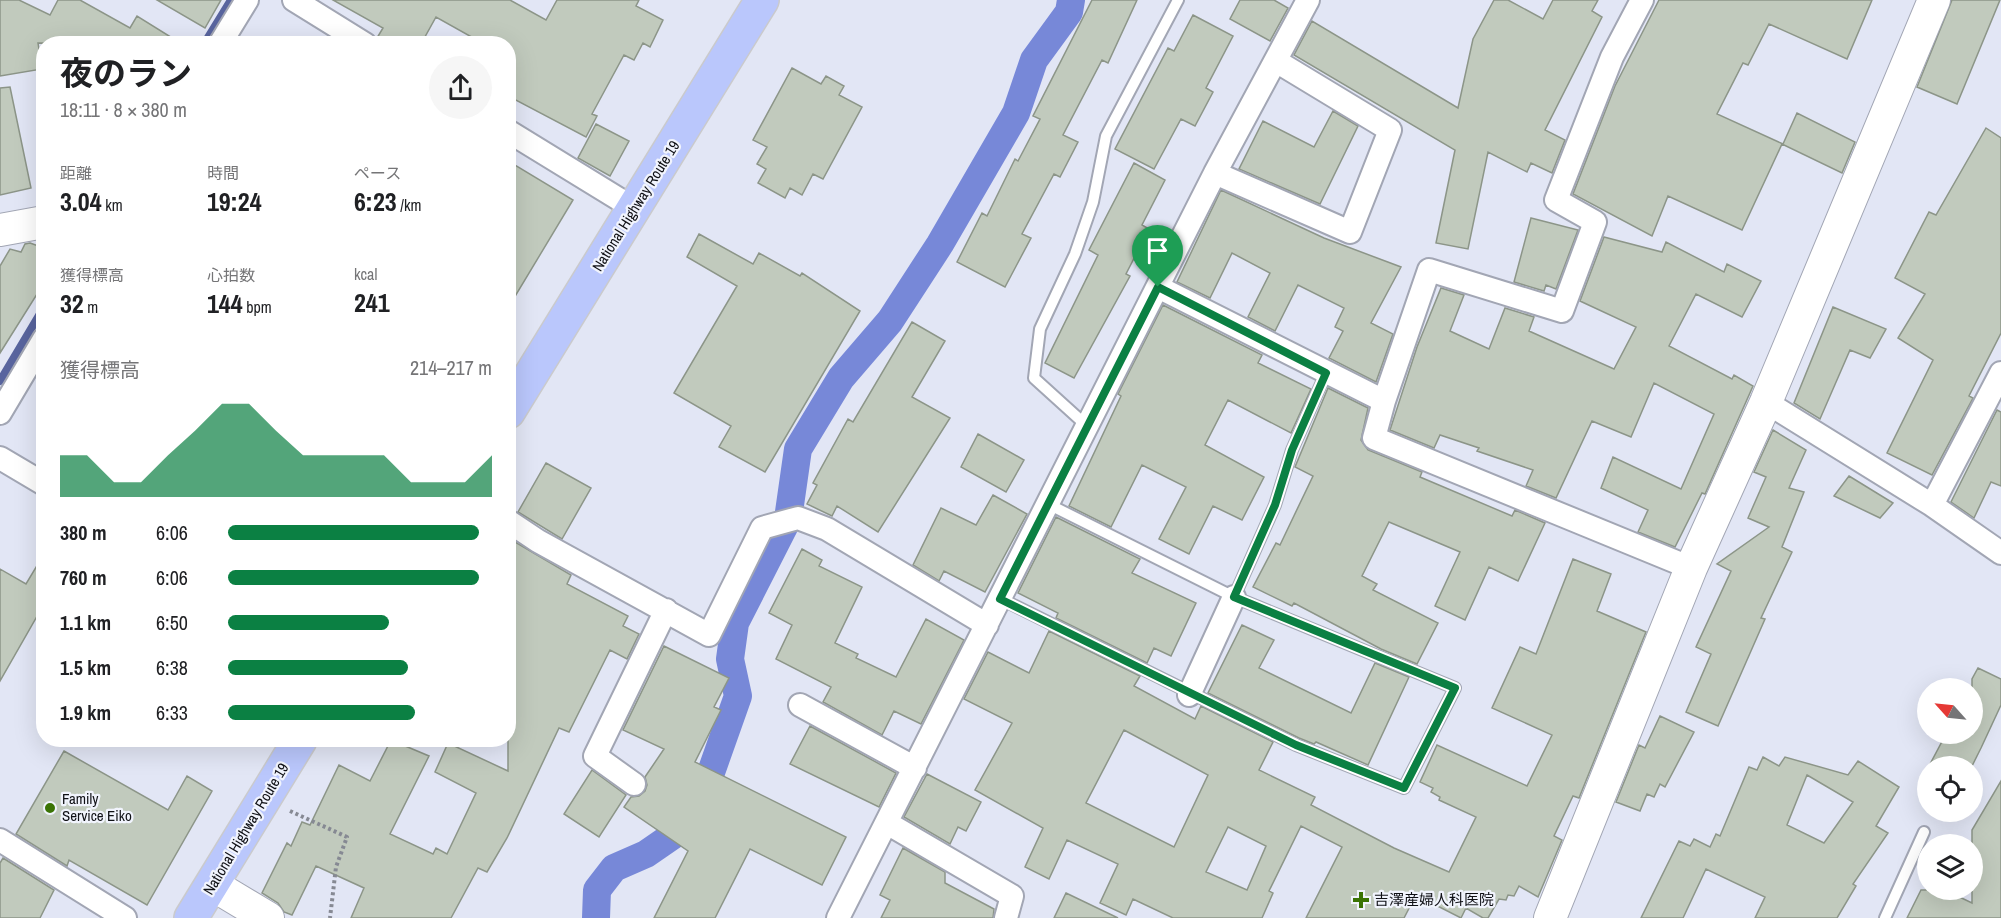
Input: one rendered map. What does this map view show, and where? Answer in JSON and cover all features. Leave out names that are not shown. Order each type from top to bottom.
[{"type":"highway","name":"National Highway Route 19","points":[[516,399],[761,1]]},
{"type":"highway","name":"National Highway Route 19","points":[[191,918],[296,747]]},
{"type":"street","points":[[225,36],[247,0]]},
{"type":"street","points":[[294,0],[352,36]]},
{"type":"street","points":[[838,918],[1215,172],[1308,0]]},
{"type":"street","points":[[1642,0],[1612,57],[1556,200],[1595,222],[1562,311],[1429,270],[1374,438],[1691,568]]},
{"type":"street","points":[[1550,918],[1691,568],[1766,402],[1934,0]]},
{"type":"street","points":[[1215,172],[1350,232],[1390,130],[1276,61]]},
{"type":"street","points":[[516,137],[635,209]]},
{"type":"street","points":[[0,230],[36,223]]},
{"type":"street","points":[[1158,287],[1384,402]]},
{"type":"street","points":[[0,413],[36,352]]},
{"type":"street","points":[[1932,505],[2001,373]]},
{"type":"street","points":[[1766,402],[1932,505],[2001,553]]},
{"type":"street","points":[[0,458],[36,479]]},
{"type":"street","points":[[516,526],[538,541],[709,634],[762,528],[789,520],[827,529],[987,625]]},
{"type":"street","points":[[1189,695],[1234,597]]},
{"type":"street","points":[[634,784],[595,756],[666,610]]},
{"type":"street","points":[[800,705],[915,768]]},
{"type":"street","points":[[887,823],[1012,896],[1006,918]]},
{"type":"street","points":[[0,840],[125,918]]},
{"type":"street","points":[[213,885],[268,918]]},
{"type":"lane","points":[[1088,426],[1034,378],[1040,329],[1075,254],[1093,202],[1106,136],[1178,0]]},
{"type":"lane","points":[[1234,597],[1275,505],[1292,450],[1326,373]]},
{"type":"lane","points":[[1000,599],[1189,695],[1296,745],[1404,788],[1455,688],[1234,597],[1048,504]]},
{"type":"lane","points":[[1885,918],[1924,832]]},
{"type":"path","points":[[264,799],[347,837],[336,867],[330,918]]},
{"type":"building","points":[[0,0],[19,0],[50,15],[58,0],[80,0],[130,28],[137,16],[169,36],[36,36],[36,70],[0,76]]},
{"type":"building","points":[[157,0],[221,0],[205,28]]},
{"type":"building","points":[[333,0],[510,0],[546,20],[557,0],[639,0],[636,6],[663,20],[650,47],[643,43],[634,60],[624,55],[592,114],[597,116],[586,137],[516,100],[516,36],[470,36],[436,17],[425,36],[378,36],[383,28]]},
{"type":"building","points":[[1092,0],[1137,0],[1108,63],[1102,60],[1063,135],[1078,142],[1060,177],[1054,174],[1022,234],[1031,238],[1005,287],[957,262],[982,213],[987,216],[1015,159],[1018,161],[1040,119],[1033,116]]},
{"type":"building","points":[[1240,0],[1274,0],[1288,8],[1270,41],[1230,19]]},
{"type":"building","points":[[1494,0],[1508,0],[1543,19],[1553,0],[1598,0],[1592,11],[1602,17],[1545,130],[1565,140],[1552,173],[1531,163],[1527,172],[1488,152],[1468,249],[1436,243],[1455,150],[1294,55],[1312,21],[1458,108],[1473,39]]},
{"type":"building","points":[[1659,0],[1872,0],[1847,59],[1769,24],[1748,65],[1743,63],[1717,114],[1783,144],[1797,113],[1855,142],[1842,173],[1782,144],[1742,230],[1668,196],[1652,236],[1573,194],[1615,86]]},
{"type":"building","points":[[1952,0],[2000,0],[1957,104],[1917,87]]},
{"type":"building","points":[[1193,15],[1233,36],[1206,88],[1213,92],[1195,126],[1181,119],[1154,169],[1115,149],[1168,48],[1174,51]]},
{"type":"building","points":[[792,68],[821,84],[826,76],[844,86],[839,95],[862,107],[823,179],[813,174],[802,195],[790,188],[785,198],[758,183],[766,169],[757,164],[767,147],[753,140]]},
{"type":"building","points":[[10,87],[31,188],[0,195],[0,88]]},
{"type":"building","points":[[1333,111],[1358,126],[1320,204],[1239,169],[1263,121],[1314,147]]},
{"type":"building","points":[[596,124],[629,141],[610,176],[578,158]]},
{"type":"building","points":[[1986,128],[2001,138],[2001,333],[1969,396],[1973,398],[1932,475],[1887,453],[1933,360],[1898,338],[1925,294],[1895,278],[1929,212],[1936,215]]},
{"type":"building","points":[[1134,163],[1165,180],[1142,225],[1149,229],[1126,274],[1130,276],[1074,378],[1045,363],[1098,255],[1089,250]]},
{"type":"building","points":[[516,166],[573,200],[516,295]]},
{"type":"building","points":[[1221,190],[1324,238],[1401,267],[1371,323],[1393,334],[1376,382],[1329,358],[1343,331],[1335,327],[1344,308],[1298,285],[1275,331],[1248,317],[1270,273],[1232,253],[1210,298],[1177,282]]},
{"type":"building","points":[[1531,218],[1578,230],[1556,289],[1546,285],[1544,291],[1514,282]]},
{"type":"building","points":[[699,234],[753,264],[759,253],[800,276],[802,273],[860,311],[765,472],[719,447],[731,426],[674,393],[737,286],[687,257]]},
{"type":"building","points":[[1604,237],[1662,252],[1666,242],[1724,272],[1727,264],[1761,281],[1742,317],[1696,294],[1669,346],[1732,379],[1734,375],[1753,386],[1705,494],[1702,493],[1675,547],[1638,532],[1648,510],[1601,488],[1613,457],[1681,489],[1714,414],[1654,383],[1631,437],[1592,421],[1556,498],[1526,486],[1533,470],[1477,451],[1479,448],[1440,435],[1434,448],[1390,430],[1417,347],[1441,288],[1464,295],[1450,331],[1489,349],[1505,308],[1534,317],[1529,331],[1614,369],[1636,327],[1580,301]]},
{"type":"building","points":[[25,244],[36,245],[36,296],[0,353],[0,266],[10,249],[21,252]]},
{"type":"building","points":[[1163,305],[1262,355],[1258,363],[1311,389],[1291,433],[1228,400],[1205,445],[1264,477],[1242,520],[1213,506],[1189,554],[1159,539],[1186,487],[1142,465],[1111,527],[1069,506],[1121,396],[1118,394]]},
{"type":"building","points":[[1833,307],[1886,329],[1870,358],[1850,350],[1820,419],[1794,403]]},
{"type":"building","points":[[912,322],[945,341],[912,397],[950,418],[878,532],[837,506],[832,516],[807,504],[817,485],[813,483],[848,419],[853,422]]},
{"type":"building","points":[[1328,388],[1368,408],[1361,440],[1368,450],[1422,472],[1420,477],[1512,516],[1515,510],[1545,523],[1518,581],[1489,567],[1465,620],[1435,606],[1460,552],[1389,522],[1362,576],[1377,584],[1373,590],[1438,623],[1417,664],[1381,649],[1294,603],[1292,606],[1253,587],[1276,543],[1280,545],[1313,476],[1295,467]]},
{"type":"building","points":[[1997,410],[2001,412],[2001,486],[1991,482],[1974,518],[1951,502]]},
{"type":"building","points":[[1773,430],[1806,450],[1789,488],[1804,492],[1782,547],[1792,552],[1761,618],[1765,619],[1718,726],[1686,712],[1711,654],[1696,647],[1731,571],[1717,564],[1769,527],[1748,518],[1766,477],[1754,472]]},
{"type":"building","points":[[978,434],[1024,460],[1006,492],[961,467]]},
{"type":"building","points":[[546,463],[591,488],[562,539],[518,512]]},
{"type":"building","points":[[1849,476],[1893,503],[1880,518],[1834,496]]},
{"type":"building","points":[[993,495],[1027,514],[985,592],[944,571],[939,581],[913,565],[941,508],[976,525]]},
{"type":"building","points":[[1056,517],[1140,559],[1132,573],[1196,603],[1171,656],[1154,648],[1147,663],[1056,618],[1058,613],[1018,593]]},
{"type":"building","points":[[516,543],[571,575],[567,584],[628,616],[623,626],[639,634],[627,659],[610,650],[569,732],[559,728],[507,838],[487,872],[478,868],[451,918],[351,918],[364,888],[316,866],[292,915],[284,912],[278,903],[262,893],[287,843],[291,846],[302,822],[310,825],[339,765],[370,781],[387,747],[408,747],[429,756],[390,834],[433,854],[436,848],[447,854],[476,793],[435,772],[446,747],[457,747],[508,771],[508,747],[516,747]]},
{"type":"building","points":[[802,549],[822,560],[819,566],[862,587],[835,643],[858,654],[856,658],[896,677],[926,619],[964,640],[921,724],[894,711],[882,735],[823,702],[831,687],[776,659],[792,625],[769,613]]},
{"type":"building","points":[[1573,559],[1611,574],[1597,611],[1646,632],[1579,798],[1573,796],[1554,836],[1562,840],[1538,897],[1519,886],[1514,896],[1508,895],[1506,900],[1499,899],[1488,918],[1483,918],[1466,908],[1461,918],[1416,895],[1404,918],[1306,918],[1342,847],[1301,826],[1269,891],[1273,893],[1262,918],[1173,918],[1133,899],[1126,915],[1100,903],[1118,864],[1067,840],[1049,879],[1025,867],[1043,828],[975,790],[1012,723],[964,699],[988,652],[1029,673],[1049,631],[1140,676],[1134,686],[1195,719],[1201,706],[1273,742],[1259,770],[1315,797],[1311,805],[1394,848],[1449,872],[1476,817],[1439,800],[1440,797],[1431,792],[1433,788],[1420,782],[1437,745],[1527,786],[1552,735],[1492,708],[1520,647],[1536,654]],"holes":[[[1124,730],[1208,775],[1174,847],[1086,803]],[[1228,827],[1266,846],[1247,890],[1206,872]]]},
{"type":"building","points":[[36,567],[36,618],[0,681],[0,569],[26,584]]},
{"type":"building","points":[[1242,625],[1274,640],[1259,668],[1351,713],[1375,663],[1409,677],[1368,765],[1316,742],[1314,744],[1299,738],[1208,693]]},
{"type":"building","points":[[664,646],[729,678],[714,707],[721,710],[695,762],[846,837],[822,885],[750,849],[715,918],[654,918],[688,851],[624,807],[631,797],[639,796],[645,791],[647,785],[645,777],[664,749],[623,730]]},
{"type":"building","points":[[1978,668],[2001,679],[2001,705],[1983,743],[1983,678],[1973,678]]},
{"type":"building","points":[[1660,716],[1694,732],[1665,787],[1660,784],[1654,797],[1647,794],[1640,811],[1616,802],[1639,745],[1645,748]]},
{"type":"building","points":[[810,726],[896,773],[879,807],[790,764]]},
{"type":"building","points":[[1941,744],[1982,744],[1977,756],[1934,756]]},
{"type":"building","points":[[64,751],[168,810],[187,776],[212,791],[147,905],[69,860],[67,866],[16,834]]},
{"type":"building","points":[[1763,757],[1779,766],[1785,757],[1848,775],[1858,761],[1899,787],[1876,826],[1888,833],[1853,884],[1856,886],[1837,918],[1755,918],[1765,897],[1706,869],[1683,918],[1641,918],[1679,841],[1690,846],[1694,839],[1710,847],[1716,834],[1720,836],[1749,767],[1757,770]],"holes":[[[1807,775],[1853,802],[1824,843],[1787,825]]]},
{"type":"building","points":[[592,770],[626,795],[599,837],[564,814]]},
{"type":"building","points":[[927,774],[981,802],[966,831],[958,827],[950,844],[904,817]]},
{"type":"building","points":[[2001,781],[2001,918],[1907,918],[1917,898],[1917,900],[1966,900],[1972,903],[1972,900],[1983,900],[1983,834],[1972,834],[1972,830],[1977,822],[1983,822],[1983,811]]},
{"type":"building","points":[[903,848],[945,872],[945,883],[994,909],[993,918],[881,918],[890,900],[880,895]]},
{"type":"building","points":[[3,858],[54,890],[40,918],[0,918],[0,863]]},
{"type":"building","points":[[1066,893],[1118,918],[1054,918]]},
{"type":"waterway","points":[[209,36],[231,0]]},
{"type":"waterway","points":[[596,918],[597,890],[614,868],[646,854],[675,834],[709,778],[738,696],[730,659],[735,623],[788,519],[798,449],[841,378],[890,321],[940,244],[1016,113],[1034,60],[1069,12],[1071,0]]},
{"type":"waterway","points":[[0,381],[36,320]]},
{"type":"place","name":"Family Service Eiko","points":[[50,808]]},
{"type":"place","name":"吉澤産婦人科医院","points":[[1361,900]]},
{"type":"route","points":[[1158,287],[1326,373],[1292,450],[1275,505],[1234,597],[1455,688],[1404,788],[1296,745],[1189,695],[1000,599],[1158,287]]}]
